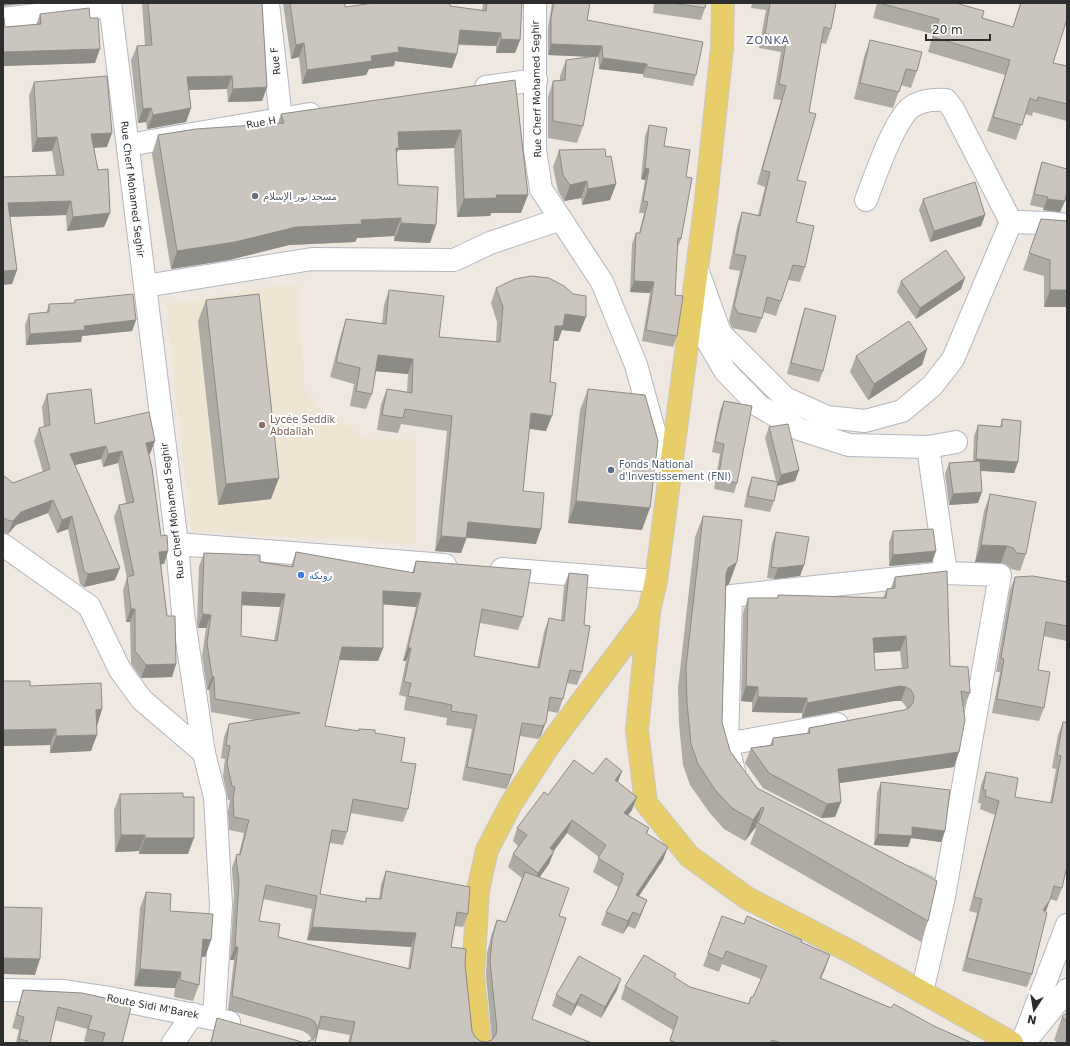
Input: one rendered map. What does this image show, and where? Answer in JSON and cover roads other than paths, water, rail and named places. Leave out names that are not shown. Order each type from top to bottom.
[{"type":"main road","points":[[723,3],[722,48],[697,268],[656,581],[649,611],[636,730],[646,803],[689,856],[747,898],[853,953],[1012,1043]]},
{"type":"main road","points":[[480,1043],[473,976],[478,890],[487,850],[511,804],[550,744],[649,611]]},
{"type":"street","name":"Rue F","points":[[268,3],[281,119]]},
{"type":"street","name":"Rue Cherf Mohamed Seghir","points":[[535,3],[535,150],[541,189],[602,282],[636,365],[668,481]]},
{"type":"street","name":"Rue Cherf Mohamed Seghir","points":[[110,5],[177,544],[183,614],[204,753],[214,797],[221,904],[214,1018]]},
{"type":"street","points":[[3,19],[110,5]]},
{"type":"street","points":[[467,90],[536,80]]},
{"type":"street","points":[[866,200],[899,122],[911,108],[931,99],[946,100],[953,109],[1011,222]]},
{"type":"street","name":"Rue H","points":[[128,145],[327,112]]},
{"type":"street","points":[[145,286],[312,258],[454,260],[490,242],[560,219]]},
{"type":"street","points":[[697,268],[720,333],[785,398],[827,417],[866,421],[902,411],[932,386],[953,359],[1011,222]]},
{"type":"street","points":[[1011,222],[1067,225]]},
{"type":"street","points":[[691,312],[725,370],[759,406],[799,429],[849,444],[928,447],[956,442]]},
{"type":"street","points":[[928,447],[946,573]]},
{"type":"street","points":[[177,544],[656,581]]},
{"type":"street","points":[[3,545],[88,606],[120,670],[142,700],[204,753]]},
{"type":"street","points":[[746,787],[734,769],[727,744],[731,596],[946,573],[1000,576],[944,896],[922,992]]},
{"type":"street","points":[[727,744],[857,720]]},
{"type":"street","points":[[888,867],[944,896]]},
{"type":"street","points":[[1023,1043],[1067,925]]},
{"type":"street","name":"Route Sidi M'Barek","points":[[3,990],[64,991],[110,998],[214,1018],[250,1028]]},
{"type":"street","points":[[1023,1043],[1067,990]]},
{"type":"street","points":[[173,1043],[193,1014]]},
{"type":"place","name":"مسجد نور الإسلام","points":[[255,196]]},
{"type":"place","name":"Lycée Seddik Abdallah","points":[[262,425]]},
{"type":"place","name":"Fonds National d'Investissement (FNI)","points":[[611,470]]},
{"type":"place","name":"زونكة","points":[[301,575]]},
{"type":"district","name":"ZONKA","points":[[768,40]]}]
